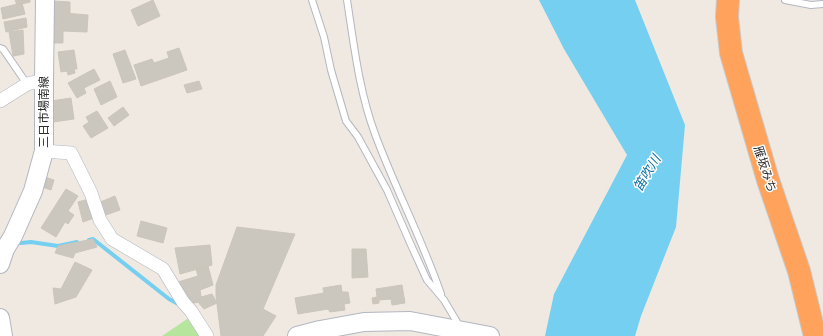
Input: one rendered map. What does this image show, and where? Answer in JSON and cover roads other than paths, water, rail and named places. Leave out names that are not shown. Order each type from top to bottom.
[{"type":"highway","points":[[715,0],[731,53]]},
{"type":"highway","name":"雁坂みち","points":[[728,0],[727,17],[731,53],[768,180],[799,271],[815,336]]},
{"type":"main road","name":"三日市場南線","points":[[2,254],[13,236],[33,191],[44,150],[35,82],[45,0]]},
{"type":"main road","points":[[0,318],[3,336]]},
{"type":"main road","points":[[298,336],[320,330],[364,322],[410,320],[490,336]]},
{"type":"street","points":[[0,101],[35,82]]},
{"type":"street","points":[[44,150],[71,153],[91,193],[100,220],[112,239],[163,269],[183,302],[191,311],[207,336]]},
{"type":"lane","points":[[312,0],[324,37],[331,70],[346,121],[358,136],[387,190],[427,280],[443,299],[462,330]]},
{"type":"lane","points":[[347,0],[363,94],[375,133],[406,210],[430,261],[443,299]]},
{"type":"lane","points":[[785,0],[811,5],[823,4]]},
{"type":"lane","points":[[0,48],[35,82]]},
{"type":"water","name":"笛吹川","points":[[539,0],[635,0],[685,125],[676,227],[641,316],[635,336],[545,336],[554,294],[627,155],[564,49]]},
{"type":"waterway","points":[[89,240],[93,239],[169,299],[180,305]]},
{"type":"waterway","points":[[15,241],[21,243],[31,242],[58,246],[77,242]]}]
